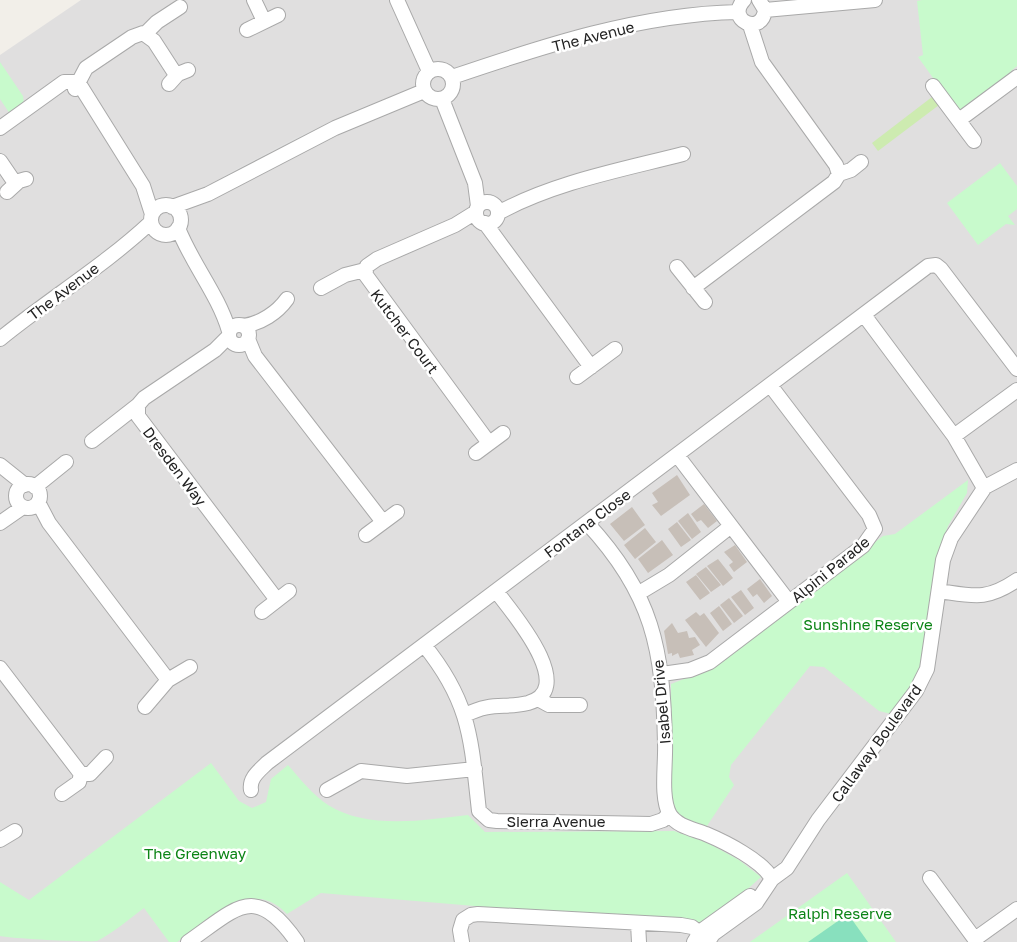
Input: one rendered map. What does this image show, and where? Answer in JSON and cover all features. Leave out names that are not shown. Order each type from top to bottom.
[{"type":"street","points":[[254,0],[264,21]]},
{"type":"street","points":[[397,0],[429,72]]},
{"type":"street","points":[[750,25],[761,21],[762,5],[875,0]]},
{"type":"street","points":[[741,6],[740,19],[750,25],[762,62],[836,165],[839,174]]},
{"type":"street","name":"The Avenue","points":[[452,77],[610,30],[741,6]]},
{"type":"street","points":[[0,128],[43,100],[77,85],[83,72],[90,66],[132,37],[146,33],[157,22],[180,7]]},
{"type":"street","points":[[247,30],[278,15]]},
{"type":"street","points":[[146,33],[178,76]]},
{"type":"street","points":[[440,69],[452,77],[451,93],[442,99],[431,98],[424,91],[423,81],[429,72],[440,69]]},
{"type":"street","points":[[959,120],[1017,77]]},
{"type":"street","points":[[77,85],[99,115],[165,225],[189,255],[239,335],[383,522]]},
{"type":"street","points":[[933,86],[974,141]]},
{"type":"street","name":"The Avenue","points":[[0,339],[68,286],[128,244],[165,225],[208,194],[314,138],[424,91]]},
{"type":"street","points":[[442,99],[487,213],[502,243],[519,271],[591,367]]},
{"type":"street","name":"Kutcher Court","points":[[489,443],[372,287],[365,270],[377,259],[487,213],[580,180],[683,154]]},
{"type":"street","points":[[0,161],[16,185]]},
{"type":"street","points":[[693,288],[834,182],[839,174],[851,170],[861,162]]},
{"type":"street","points":[[143,186],[169,206],[165,225]]},
{"type":"street","name":"The Avenue","points":[[165,225],[158,208],[208,194]]},
{"type":"street","name":"Fontana Close","points":[[251,790],[250,784],[255,775],[267,764],[926,268],[934,265],[943,271],[1017,369]]},
{"type":"street","points":[[677,267],[705,302]]},
{"type":"street","points":[[321,288],[345,275],[365,270]]},
{"type":"street","points":[[92,441],[144,398],[280,308],[287,299]]},
{"type":"street","points":[[864,315],[954,436],[984,488]]},
{"type":"street","points":[[577,377],[615,349]]},
{"type":"street","name":"Alpini Parade","points":[[662,674],[690,670],[710,662],[863,546],[875,529],[869,515],[770,386]]},
{"type":"street","points":[[954,436],[1017,390]]},
{"type":"street","name":"Dresden Way","points":[[138,405],[138,416],[145,426],[277,600]]},
{"type":"street","points":[[476,453],[503,433]]},
{"type":"street","points":[[677,455],[789,602]]},
{"type":"street","points":[[0,523],[66,462]]},
{"type":"street","points":[[2,467],[49,523],[168,680]]},
{"type":"street","name":"Callaway Boulevard","points":[[700,938],[761,898],[768,876],[787,868],[921,681],[927,669],[943,560],[951,538],[984,488],[1017,470]]},
{"type":"street","points":[[366,535],[397,512]]},
{"type":"street","name":"Isabel Drive","points":[[587,523],[613,552],[639,593],[649,618],[662,674],[665,816]]},
{"type":"street","points":[[639,593],[669,575],[731,526]]},
{"type":"street","points":[[939,591],[985,597],[1017,580]]},
{"type":"street","points":[[262,612],[289,591]]},
{"type":"street","points":[[465,715],[484,706],[525,703],[537,699],[546,683],[538,649],[496,591]]},
{"type":"street","name":"Sierra Avenue","points":[[424,645],[449,678],[465,715],[475,769],[479,811],[489,820],[635,822],[665,816]]},
{"type":"street","points":[[145,707],[168,680],[190,667]]},
{"type":"street","points":[[0,668],[81,774]]},
{"type":"street","points":[[537,699],[549,705],[580,705]]},
{"type":"street","points":[[81,774],[90,774],[98,769],[106,757]]},
{"type":"street","points":[[327,790],[361,771],[407,776],[475,769]]},
{"type":"street","points":[[62,794],[79,782],[81,774]]},
{"type":"street","points":[[665,816],[685,827],[705,834],[740,854],[768,876]]},
{"type":"street","points":[[930,878],[976,941],[1017,909]]},
{"type":"street","points":[[188,942],[232,911],[250,905],[262,907],[277,915],[297,942]]},
{"type":"street","points":[[492,917],[665,925],[700,938]]},
{"type":"street","points":[[639,942],[644,923]]},
{"type":"street","points":[[644,923],[645,942]]},
{"type":"shaded area","points":[[81,0],[1017,0],[1017,942],[0,942],[0,55]]},
{"type":"shaded area","points":[[367,105],[368,108],[224,179],[223,176],[295,138]]},
{"type":"green space","points":[[1017,0],[1017,66],[1011,71],[1011,76],[971,101],[970,107],[963,110],[954,107],[918,57],[923,55],[917,1]]},
{"type":"green space","points":[[0,62],[23,96],[24,105],[10,114],[0,99]]},
{"type":"green space","points":[[932,97],[939,105],[878,151],[872,143]]},
{"type":"green space","points":[[1000,163],[1017,186],[1017,209],[1008,216],[1015,225],[1006,224],[978,245],[947,203]]},
{"type":"green space","name":"Sunshine Reserve","points":[[968,480],[967,493],[948,526],[940,548],[921,672],[895,715],[879,711],[824,667],[810,666],[731,765],[729,777],[734,785],[705,829],[672,812],[671,684],[707,670],[883,536],[895,534]]},
{"type":"green space","name":"The Greenway","points":[[211,763],[239,801],[252,808],[266,802],[271,779],[288,765],[322,801],[344,813],[361,818],[415,821],[468,815],[485,832],[674,831],[708,843],[739,860],[761,877],[722,912],[699,925],[321,893],[287,914],[273,903],[259,899],[245,900],[217,913],[177,942],[169,942],[144,908],[97,941],[0,936],[0,882],[29,900]]},
{"type":"green space","name":"Ralph Reserve","points":[[847,873],[896,942],[750,942]]},
{"type":"green space","points":[[848,914],[868,942],[808,942]]},
{"type":"building","points":[[677,475],[690,495],[661,516],[652,505],[658,502],[652,493]]},
{"type":"building","points":[[704,504],[717,521],[708,528],[701,520],[697,522],[691,514]]},
{"type":"building","points":[[632,507],[645,525],[624,541],[610,524]]},
{"type":"building","points":[[688,513],[701,532],[692,539],[678,521]]},
{"type":"building","points":[[677,522],[691,540],[681,547],[668,529]]},
{"type":"building","points":[[645,528],[656,542],[635,559],[624,545]]},
{"type":"building","points":[[662,540],[673,555],[648,573],[638,559]]},
{"type":"building","points":[[735,545],[747,562],[734,572],[729,565],[733,562],[724,552]]},
{"type":"building","points":[[718,559],[733,578],[723,586],[707,566]]},
{"type":"building","points":[[706,567],[721,585],[711,592],[696,574]]},
{"type":"building","points":[[696,575],[710,593],[700,600],[686,582]]},
{"type":"building","points":[[760,579],[772,596],[764,603],[757,594],[753,597],[747,589]]},
{"type":"building","points":[[741,590],[754,608],[745,615],[731,597]]},
{"type":"building","points":[[729,598],[743,616],[734,623],[720,605]]},
{"type":"building","points":[[719,606],[732,624],[723,631],[710,613]]},
{"type":"building","points":[[696,612],[700,616],[704,613],[719,633],[706,647],[685,620]]},
{"type":"building","points":[[672,623],[678,633],[687,631],[689,638],[695,637],[700,645],[692,650],[694,655],[680,658],[678,653],[672,656],[672,653],[668,654],[664,631]]}]
